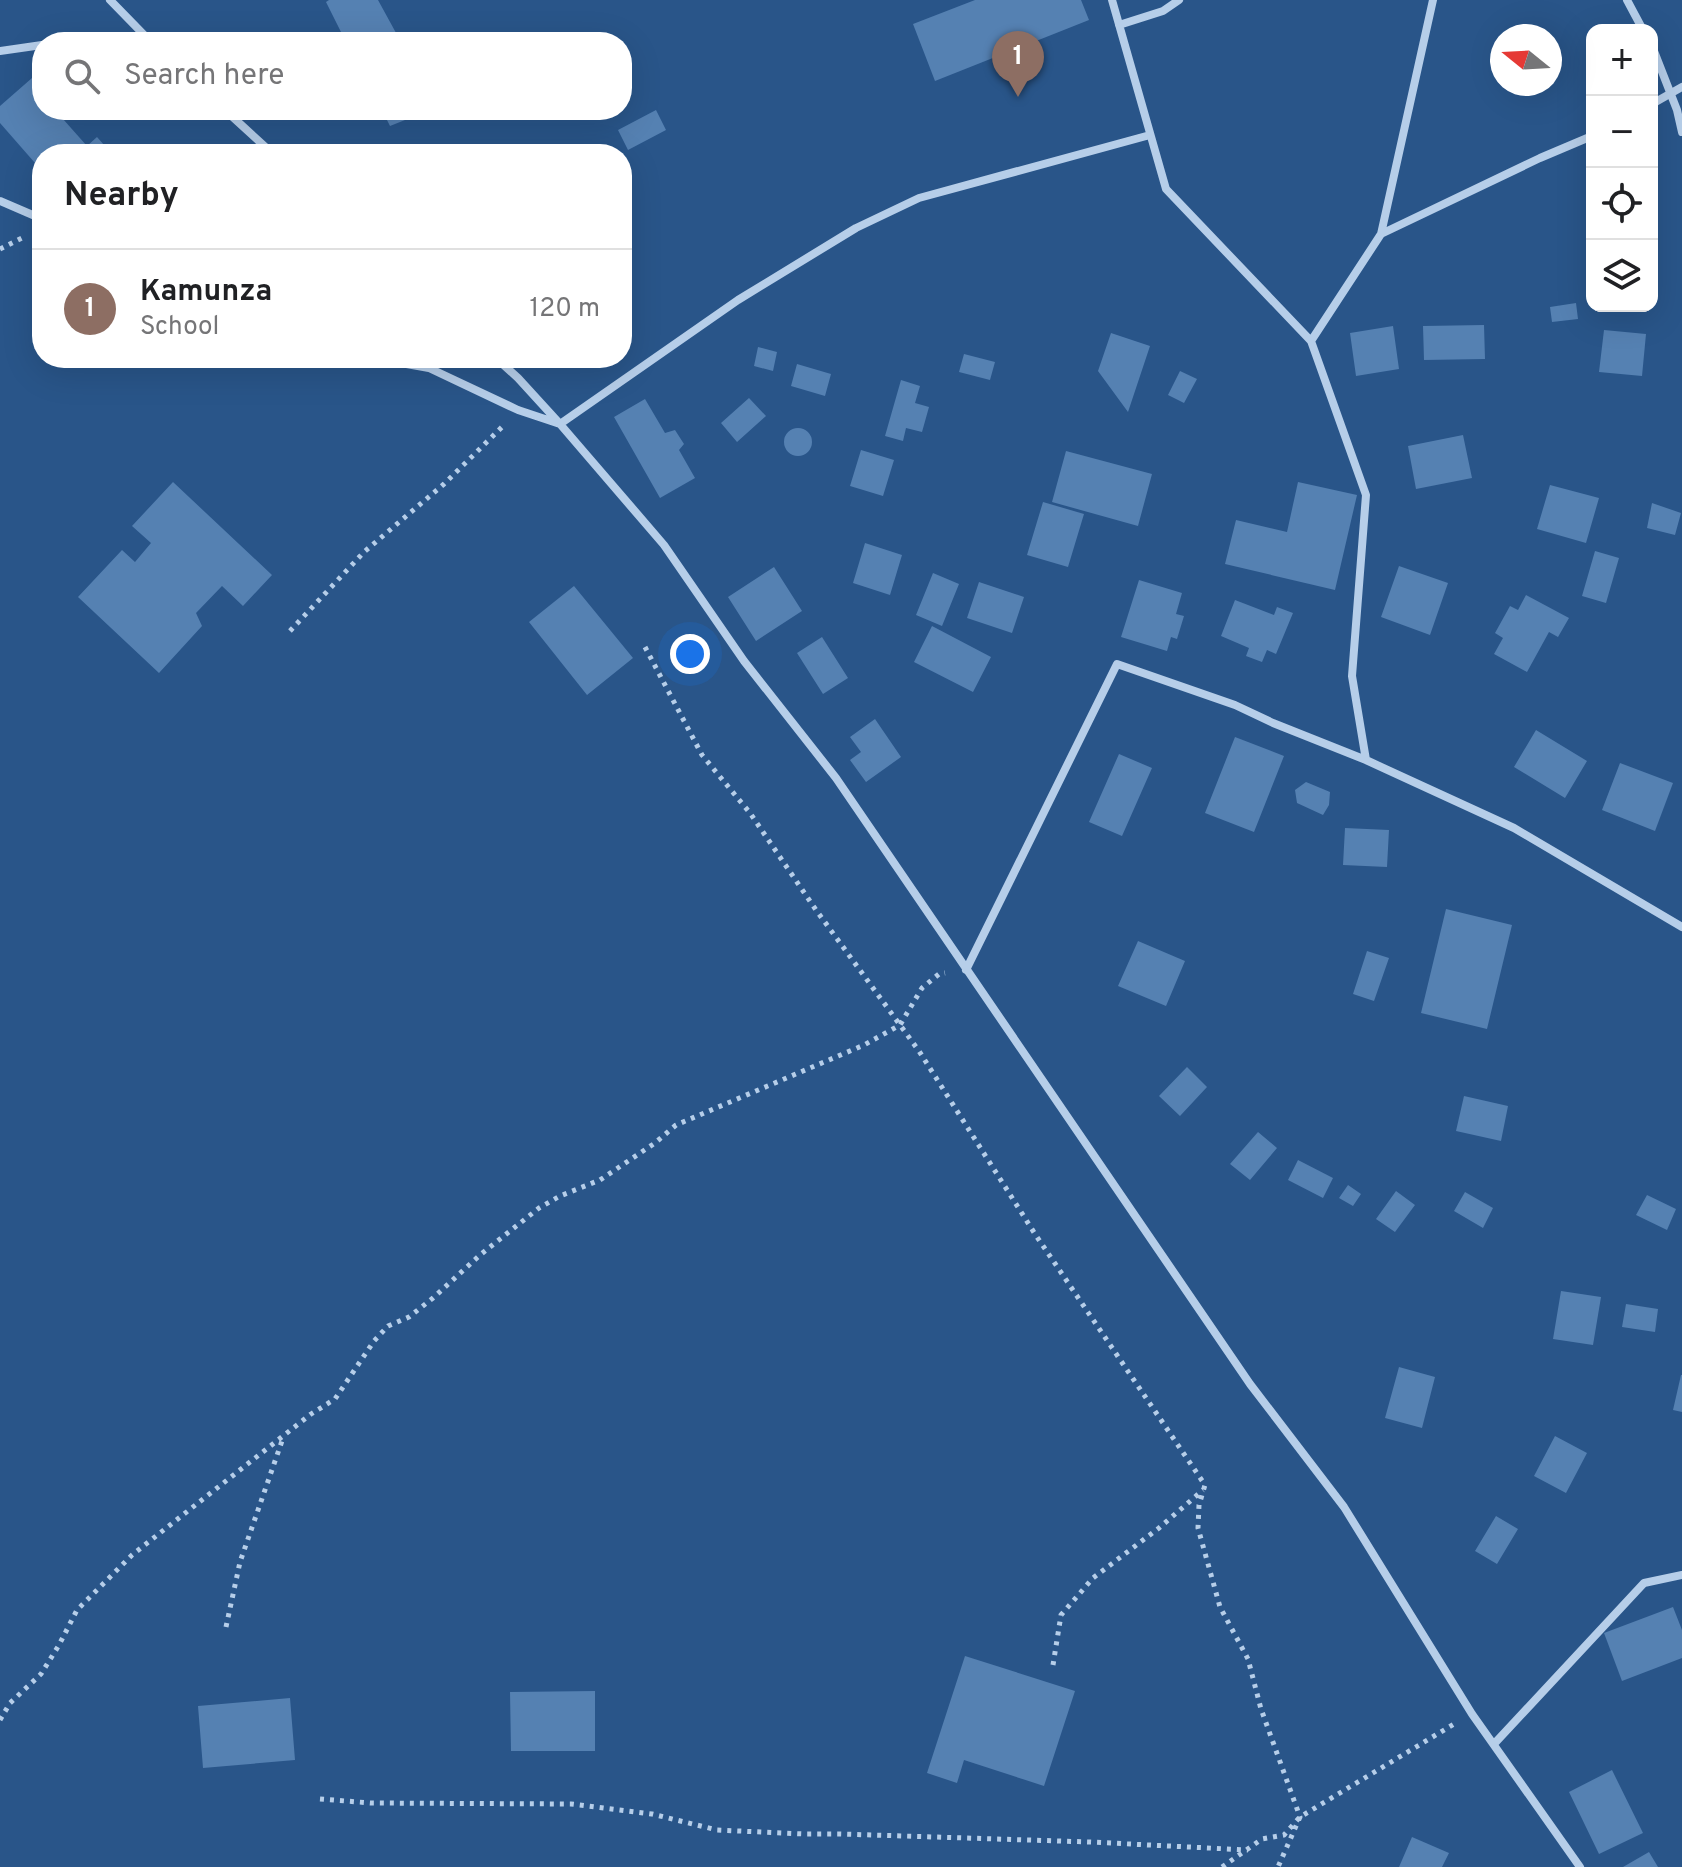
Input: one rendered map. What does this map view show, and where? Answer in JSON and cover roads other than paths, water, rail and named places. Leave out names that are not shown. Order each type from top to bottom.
[{"type":"street","points":[[110,0],[141,32]]},
{"type":"street","points":[[1112,0],[1166,189],[1311,341],[1366,495],[1352,676],[1366,760]]},
{"type":"street","points":[[1119,25],[1163,11],[1179,0]]},
{"type":"street","points":[[1311,341],[1381,234],[1433,0]]},
{"type":"street","points":[[1627,0],[1640,24]]},
{"type":"street","points":[[0,51],[32,46]]},
{"type":"street","points":[[1658,62],[1677,110],[1682,132]]},
{"type":"street","points":[[1658,101],[1682,87]]},
{"type":"street","points":[[236,120],[262,144]]},
{"type":"street","points":[[560,424],[738,300],[868,222],[919,198],[1150,135]]},
{"type":"street","points":[[1381,234],[1586,139]]},
{"type":"street","points":[[0,201],[32,215]]},
{"type":"street","points":[[429,368],[518,410],[560,424]]},
{"type":"street","points":[[507,368],[560,424],[664,545],[744,661],[836,778],[1250,1384],[1344,1507],[1472,1714],[1580,1867]]},
{"type":"street","points":[[966,970],[1117,664],[1235,705],[1366,760],[1514,828],[1682,927]]},
{"type":"street","points":[[1494,1744],[1644,1583],[1682,1575]]},
{"type":"place","name":"Kamunza","points":[[1018,97]]}]
